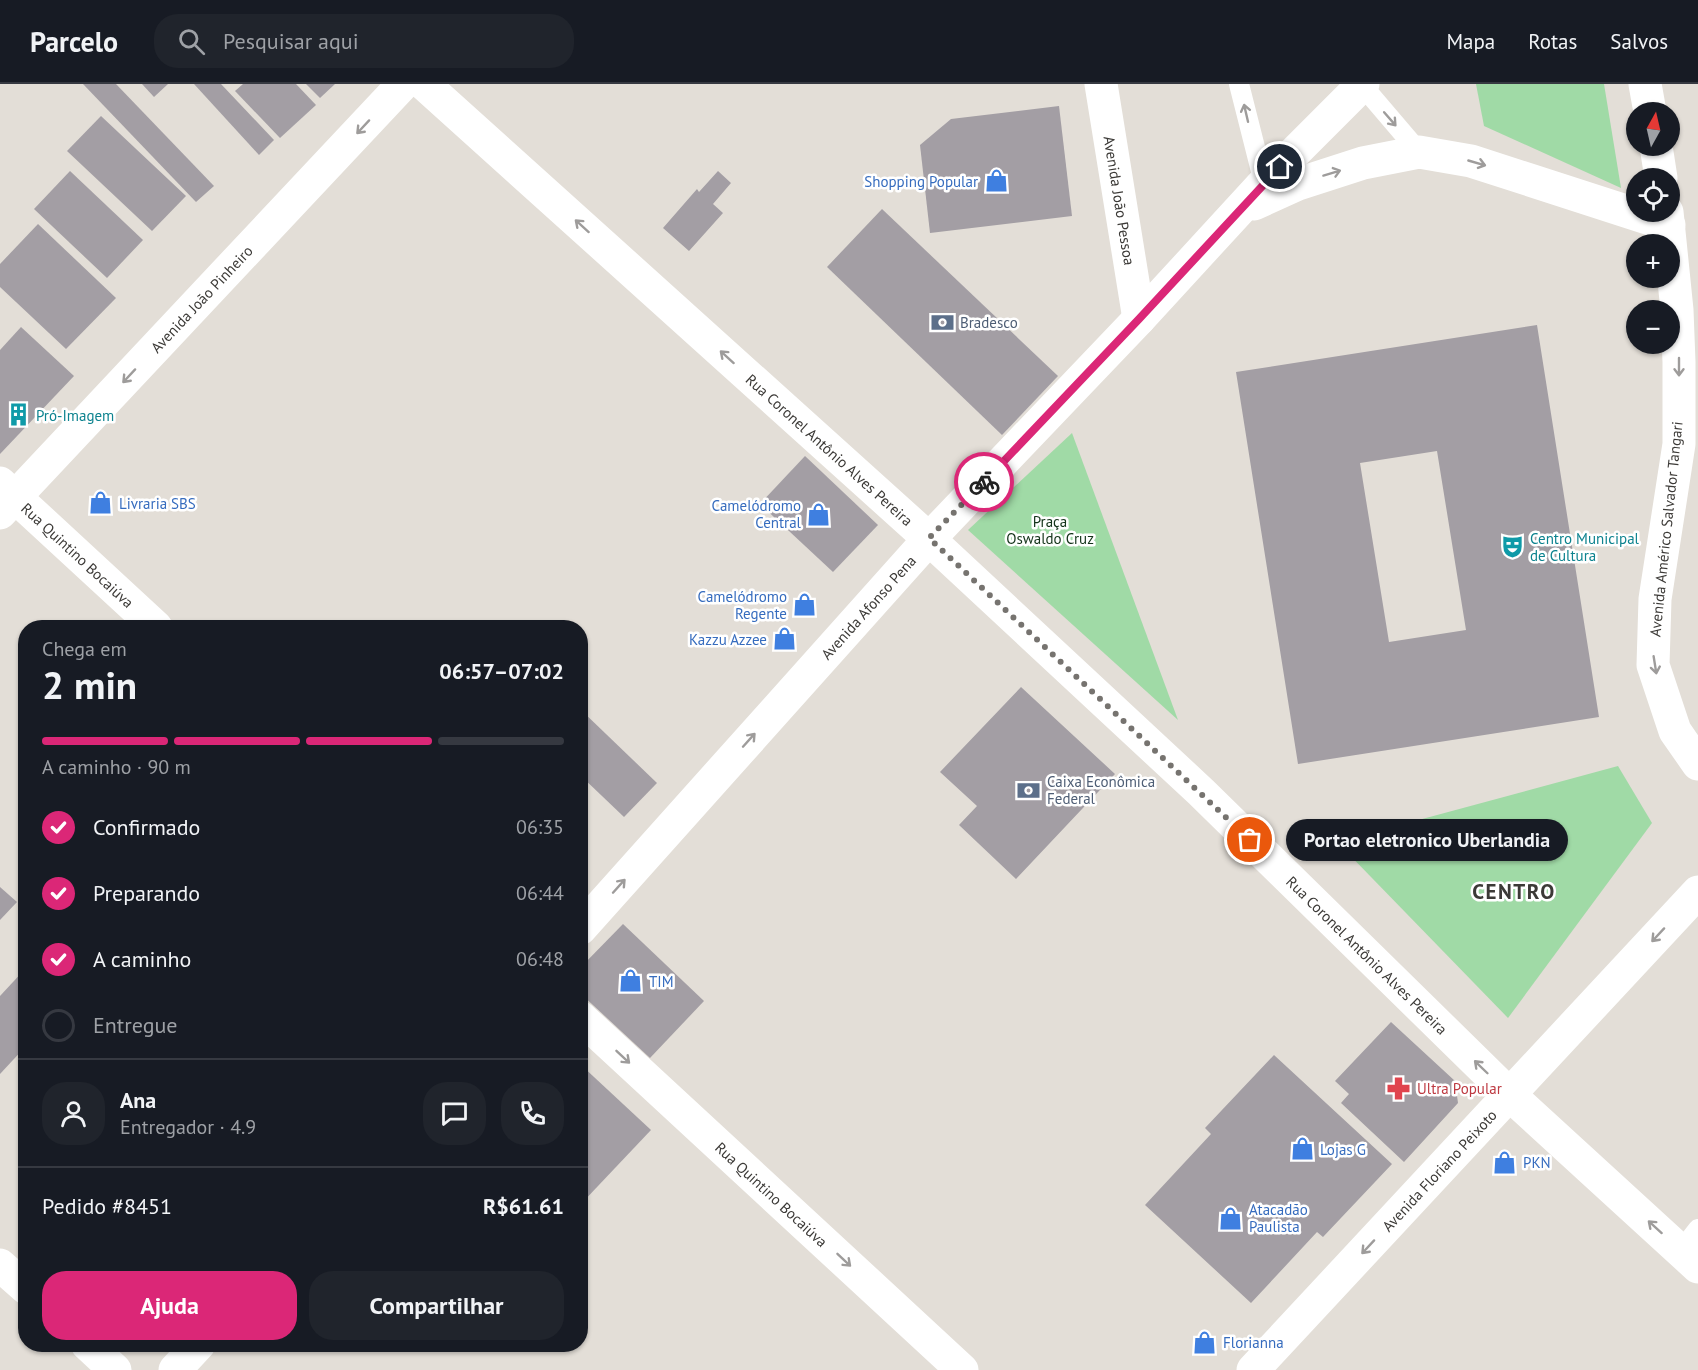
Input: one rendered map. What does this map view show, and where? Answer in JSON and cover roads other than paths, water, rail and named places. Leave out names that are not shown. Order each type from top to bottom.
[{"type":"street","name":"Avenida João Pinheiro","points":[[5,498],[403,84]]},
{"type":"street","name":"Rua Coronel Antônio Alves Pereira","points":[[424,84],[929,538],[1201,792],[1510,1095],[1692,1249]]},
{"type":"street","name":"Avenida João Pessoa","points":[[1101,84],[1139,319]]},
{"type":"street","name":"Avenida Afonso Pena","points":[[588,920],[929,538],[1139,319],[1264,183],[1362,84]]},
{"type":"street","points":[[1645,84],[1648,102]]},
{"type":"street","points":[[1239,210],[1298,184],[1364,163],[1419,152],[1471,161],[1626,206]]},
{"type":"street","name":"Avenida Américo Salvador Tangari","points":[[1668,222],[1678,331],[1679,444],[1655,599],[1653,665],[1675,731],[1698,764]]},
{"type":"street","name":"Rua Quintino Bocaiúva","points":[[5,498],[148,620]]},
{"type":"street","name":"Avenida Floriano Peixoto","points":[[1253,1370],[1698,892]]},
{"type":"street","name":"Rua Quintino Bocaiúva","points":[[588,1024],[962,1370]]},
{"type":"street","points":[[0,1265],[18,1281]]},
{"type":"street","points":[[96,1352],[115,1370]]},
{"type":"street","points":[[175,1370],[192,1352]]},
{"type":"lane","points":[[1239,84],[1264,183]]},
{"type":"lane","points":[[1362,84],[1419,152]]},
{"type":"place","name":"Shopping Popular","points":[[996,181]]},
{"type":"place","name":"Bradesco","points":[[942,322]]},
{"type":"place","name":"Pró-Imagem","points":[[18,415]]},
{"type":"place","name":"Livraria SBS","points":[[101,503]]},
{"type":"place","name":"Camelódromo Central","points":[[819,514]]},
{"type":"place","name":"Centro Municipal de Cultura","points":[[1512,547]]},
{"type":"place","name":"Camelódromo Regente","points":[[805,605]]},
{"type":"place","name":"Kazzu Azzee","points":[[785,639]]},
{"type":"place","name":"Caixa Econômica Federal","points":[[1029,790]]},
{"type":"place","name":"Portao eletronico Uberlandia","points":[[1250,840]]},
{"type":"place","name":"TIM","points":[[631,981]]},
{"type":"place","name":"Ultra Popular","points":[[1399,1088]]},
{"type":"place","name":"Lojas G","points":[[1302,1149]]},
{"type":"place","name":"PKN","points":[[1505,1162]]},
{"type":"place","name":"Atacadão Paulista","points":[[1231,1218]]},
{"type":"place","name":"Florianna","points":[[1205,1342]]},
{"type":"district","name":"CENTRO","points":[[1514,891]]},
{"type":"park label","name":"Praça Oswaldo Cruz","points":[[1050,530]]}]
